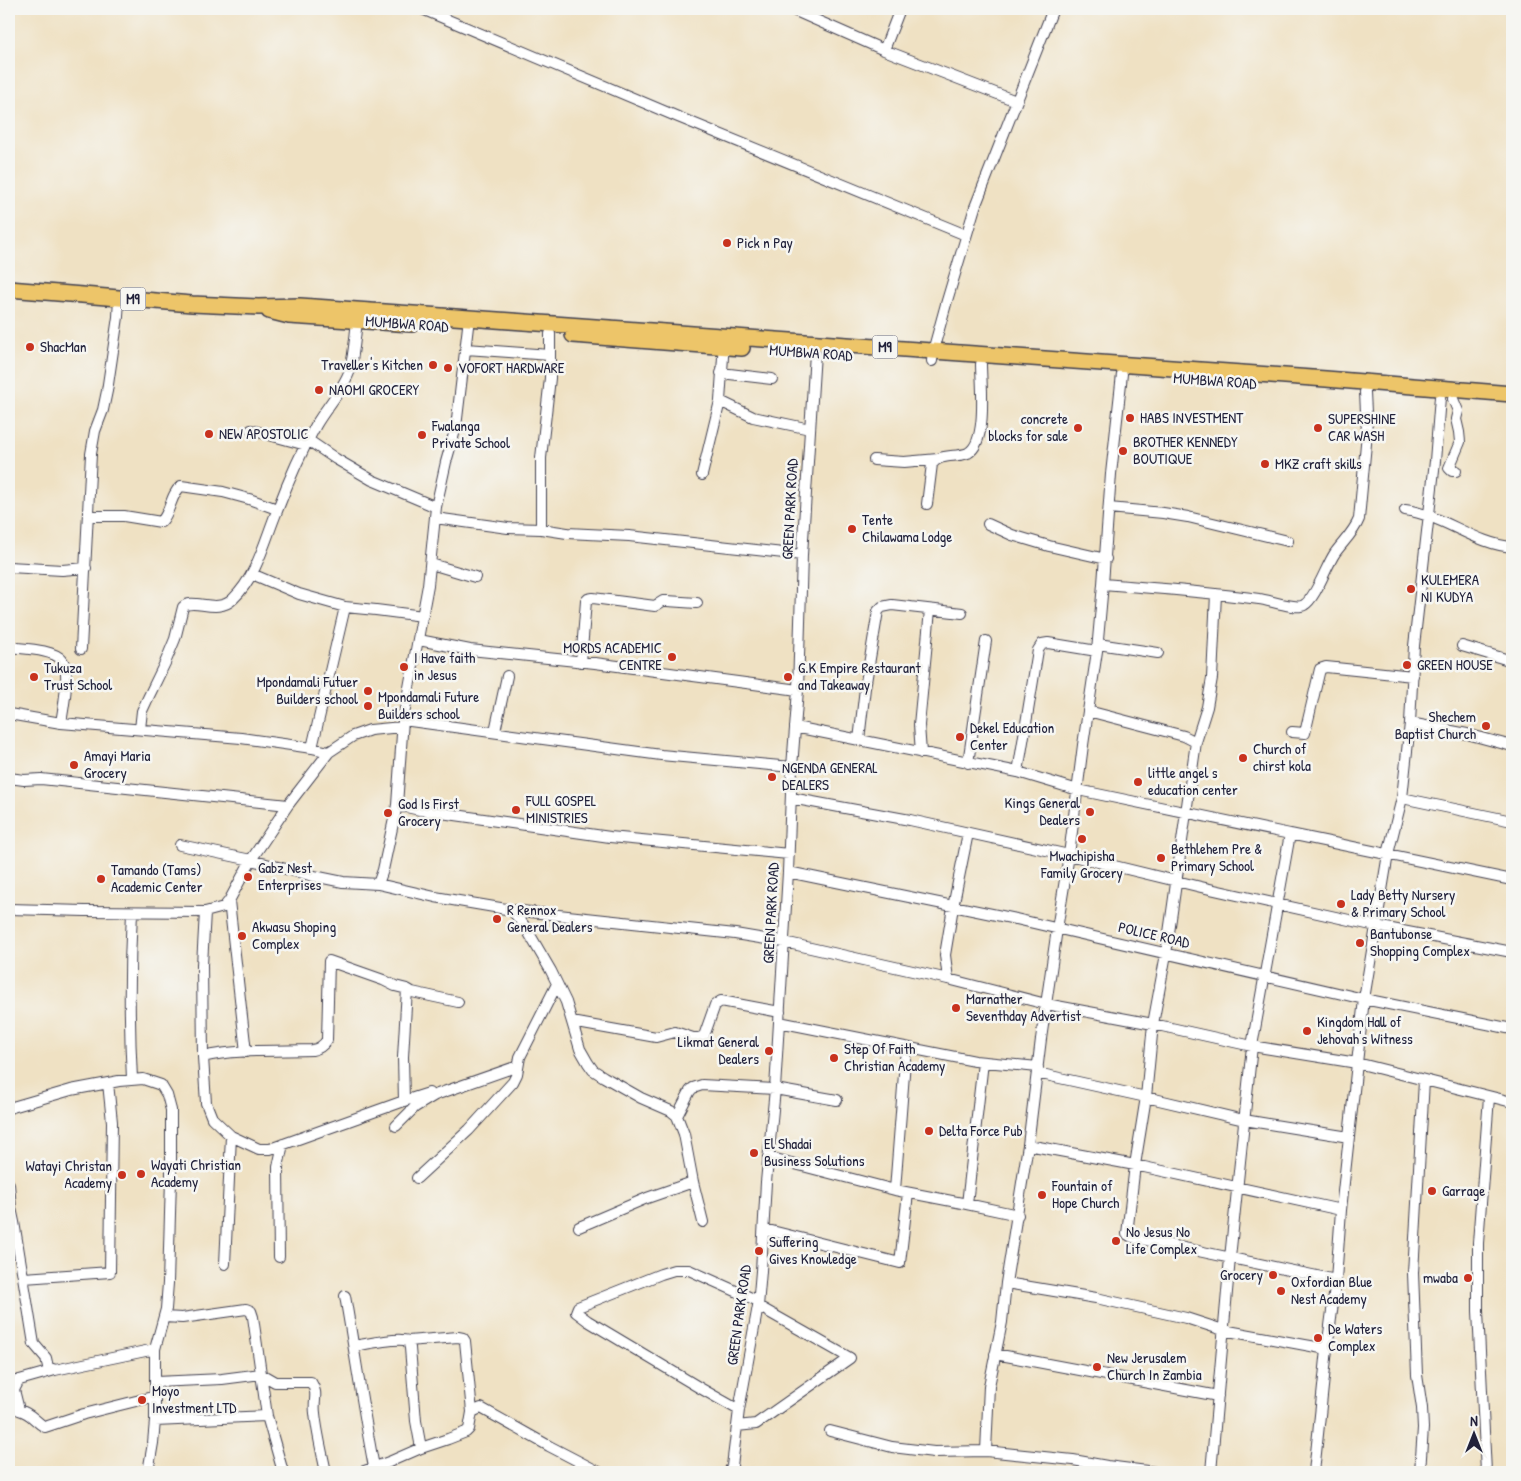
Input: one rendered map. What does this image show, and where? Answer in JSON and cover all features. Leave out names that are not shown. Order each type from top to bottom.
[{"type":"main road","name":"MUMBWA ROAD","points":[[9,289],[258,307],[290,305],[469,323],[724,342],[1024,362],[1326,379],[1512,394]]},
{"type":"main road","name":"MUMBWA ROAD","points":[[258,307],[289,316],[357,321],[469,323],[550,334],[724,342],[816,353],[933,356],[981,364],[1024,362],[1122,374],[1283,386],[1298,380],[1345,390],[1512,402]]},
{"type":"street","points":[[422,9],[687,121],[966,235]]},
{"type":"street","points":[[790,9],[884,50],[1016,101]]},
{"type":"street","points":[[884,50],[900,9]]},
{"type":"street","points":[[933,356],[975,208],[1053,9]]},
{"type":"street","points":[[81,649],[91,454],[95,431],[103,410],[107,391],[119,298]]},
{"type":"street","points":[[140,729],[142,711],[166,663],[184,607],[190,604],[223,605],[232,600],[252,574],[277,509],[307,442],[317,423],[344,383],[350,370],[357,321]]},
{"type":"street","points":[[378,884],[383,870],[397,806],[403,723],[431,564],[436,507],[456,427],[469,323]]},
{"type":"street","points":[[542,529],[541,458],[548,397],[550,334]]},
{"type":"street","points":[[702,475],[720,400],[724,342]]},
{"type":"street","points":[[466,349],[550,356]]},
{"type":"street","name":"GREEN PARK ROAD","points":[[729,1472],[732,1466],[739,1410],[758,1303],[768,1158],[775,1089],[789,854],[792,766],[798,690],[802,555],[816,353]]},
{"type":"street","points":[[874,460],[904,462],[938,459],[968,452],[976,444],[980,432],[981,364]]},
{"type":"street","points":[[722,373],[772,379]]},
{"type":"street","points":[[986,1451],[989,1386],[1002,1322],[1006,1283],[1018,1215],[1046,1004],[1070,855],[1098,647],[1122,374]]},
{"type":"street","points":[[1103,584],[1216,594],[1262,600],[1294,607],[1305,605],[1318,587],[1334,554],[1354,529],[1359,519],[1367,433],[1365,392]]},
{"type":"street","points":[[1446,398],[1458,411],[1456,419],[1460,432],[1460,442],[1449,468],[1452,471],[1456,471]]},
{"type":"street","points":[[1314,1472],[1336,1280],[1348,1137],[1364,999],[1388,854],[1402,798],[1410,723],[1414,646],[1428,516],[1446,398]]},
{"type":"street","points":[[720,400],[753,417],[810,429]]},
{"type":"street","points":[[251,430],[307,442],[372,480],[436,507]]},
{"type":"street","points":[[927,504],[932,464],[938,459]]},
{"type":"street","points":[[89,516],[124,516],[162,522],[175,493],[181,486],[222,492],[277,509]]},
{"type":"street","points":[[1109,508],[1162,513],[1288,541]]},
{"type":"street","points":[[1405,510],[1428,516],[1484,540],[1512,547]]},
{"type":"street","points":[[435,518],[508,528],[628,536],[802,555]]},
{"type":"street","points":[[988,524],[1012,535],[1049,546],[1106,559]]},
{"type":"street","points":[[431,564],[476,577]]},
{"type":"street","points":[[9,567],[62,570],[86,568]]},
{"type":"street","points":[[252,574],[299,594],[345,607],[423,616]]},
{"type":"street","points":[[1216,594],[1212,678],[1207,707],[1196,742],[1166,954],[1153,1024],[1146,1096],[1127,1234],[1132,1237],[1336,1280]]},
{"type":"street","points":[[580,662],[586,602],[588,599],[593,598],[655,606],[662,601],[697,603]]},
{"type":"street","points":[[859,740],[865,688],[878,611],[882,607],[892,606],[962,613]]},
{"type":"street","points":[[312,748],[345,607]]},
{"type":"street","points":[[921,753],[919,725],[930,610]]},
{"type":"street","points":[[419,640],[470,650],[798,690]]},
{"type":"street","points":[[968,762],[986,641]]},
{"type":"street","points":[[1018,772],[1038,650],[1042,644],[1158,653]]},
{"type":"street","points":[[1462,646],[1512,661]]},
{"type":"street","points":[[9,647],[54,654],[63,660],[66,669],[61,723]]},
{"type":"street","points":[[1292,732],[1305,733],[1320,669],[1326,667],[1413,676]]},
{"type":"street","points":[[495,731],[508,676]]},
{"type":"street","points":[[1088,711],[1184,736],[1196,742]]},
{"type":"street","points":[[9,714],[61,723],[241,738],[329,752]]},
{"type":"street","points":[[9,909],[205,912],[224,906],[229,901],[251,860],[288,806],[329,752],[354,736],[370,730],[403,723],[495,731],[661,755],[792,766]]},
{"type":"street","points":[[1410,723],[1467,734],[1512,746]]},
{"type":"street","points":[[795,727],[1018,772],[1078,790],[1512,880]]},
{"type":"street","points":[[9,778],[24,780],[41,779],[288,806]]},
{"type":"street","points":[[791,798],[910,820],[1376,926],[1512,952]]},
{"type":"street","points":[[1402,798],[1512,822]]},
{"type":"street","points":[[397,806],[610,837],[789,854]]},
{"type":"street","points":[[948,979],[945,955],[968,833]]},
{"type":"street","points":[[1211,1472],[1230,1258],[1252,1046],[1290,834]]},
{"type":"street","points":[[180,845],[334,880],[378,884],[435,897],[512,910],[735,934],[784,942],[948,979],[1046,1004],[1153,1024],[1252,1046],[1357,1063],[1489,1098],[1512,1102]]},
{"type":"street","name":"POLICE ROAD","points":[[788,872],[953,906],[1364,999],[1512,1029]]},
{"type":"street","points":[[229,901],[246,1052]]},
{"type":"street","points":[[512,910],[526,928],[551,971],[566,1002],[580,1049],[593,1070],[641,1098],[671,1111],[677,1116],[684,1134],[703,1222]]},
{"type":"street","points":[[132,912],[130,953],[132,1079]]},
{"type":"street","points":[[205,912],[202,965],[203,1057],[206,1103],[207,1110],[212,1118],[231,1136],[259,1149],[270,1149],[469,1078]]},
{"type":"street","points":[[203,1057],[213,1054],[312,1050],[324,1045],[327,1040],[329,961],[412,992],[458,1002]]},
{"type":"street","points":[[417,1178],[469,1130],[513,1082],[517,1074],[520,1057],[557,984]]},
{"type":"street","points":[[404,1101],[403,1057],[407,989]]},
{"type":"street","points":[[572,1022],[656,1037],[675,1032],[699,1038],[704,1036],[715,1005],[721,1001],[906,1048],[1037,1070],[1244,1120],[1348,1137]]},
{"type":"street","points":[[895,1190],[906,1048]]},
{"type":"street","points":[[967,1204],[983,1062]]},
{"type":"street","points":[[396,1126],[414,1107],[435,1095],[518,1066]]},
{"type":"street","points":[[9,1108],[71,1090],[132,1079],[144,1079],[161,1085],[167,1096],[171,1110],[172,1179],[168,1283],[164,1317],[155,1349],[155,1421],[148,1472]]},
{"type":"street","points":[[1420,1472],[1423,1428],[1417,1375],[1413,1273],[1424,1081]]},
{"type":"street","points":[[24,1278],[110,1272],[112,1122],[108,1083]]},
{"type":"street","points":[[677,1116],[690,1091],[702,1085],[775,1089],[837,1100]]},
{"type":"street","points":[[1486,1472],[1478,1319],[1478,1243],[1489,1098]]},
{"type":"street","points":[[225,1264],[231,1136]]},
{"type":"street","points":[[279,1257],[278,1167],[283,1144]]},
{"type":"street","points":[[1028,1145],[1135,1165],[1341,1210]]},
{"type":"street","points":[[768,1158],[908,1193],[1018,1215]]},
{"type":"street","points":[[579,1227],[647,1198],[693,1182]]},
{"type":"street","points":[[9,1184],[11,1208],[34,1344],[46,1358],[48,1367],[55,1370]]},
{"type":"street","points":[[764,1229],[900,1262],[908,1193]]},
{"type":"street","points":[[737,1426],[756,1424],[850,1358],[758,1303],[689,1270],[674,1270],[661,1274],[578,1308],[576,1312],[588,1322],[739,1410]]},
{"type":"street","points":[[1006,1283],[1096,1298],[1186,1318],[1224,1330],[1327,1349]]},
{"type":"street","points":[[345,1296],[374,1467]]},
{"type":"street","points":[[164,1317],[182,1318],[246,1309],[251,1311],[267,1416],[283,1472]]},
{"type":"street","points":[[354,1346],[397,1340],[408,1342],[463,1338],[465,1341],[472,1412],[466,1432],[421,1448],[390,1467],[374,1467],[362,1472]]},
{"type":"street","points":[[408,1342],[416,1421],[421,1448]]},
{"type":"street","points":[[155,1349],[55,1370],[14,1381],[14,1390],[16,1402],[20,1410],[34,1416],[37,1422],[45,1427],[84,1414],[156,1396]]},
{"type":"street","points":[[995,1354],[1218,1396]]},
{"type":"street","points":[[156,1382],[222,1379],[261,1374],[275,1382],[311,1382],[316,1388],[314,1411],[326,1472]]},
{"type":"street","points":[[472,1412],[481,1408],[600,1472]]},
{"type":"street","points":[[155,1421],[267,1416]]},
{"type":"street","points":[[830,1431],[892,1447],[934,1452],[986,1451],[1073,1460],[1155,1472]]},
{"type":"place","name":"Pick n Pay","points":[[727,243]]},
{"type":"place","name":"ShacMan","points":[[30,347]]},
{"type":"place","name":"Traveller's Kitchen","points":[[433,365]]},
{"type":"place","name":"VOFORT HARDWARE","points":[[448,368]]},
{"type":"place","name":"NAOMI GROCERY","points":[[319,390]]},
{"type":"place","name":"HABS INVESTMENT","points":[[1130,418]]},
{"type":"place","name":"concrete blocks for sale","points":[[1078,428]]},
{"type":"place","name":"SUPERSHINE CAR WASH","points":[[1318,428]]},
{"type":"place","name":"NEW APOSTOLIC","points":[[209,434]]},
{"type":"place","name":"Fwalanga Private School","points":[[422,435]]},
{"type":"place","name":"BROTHER KENNEDY BOUTIQUE","points":[[1123,451]]},
{"type":"place","name":"MKZ craft skills","points":[[1265,464]]},
{"type":"place","name":"Tente Chilawama Lodge","points":[[852,529]]},
{"type":"place","name":"KULEMERA NI KUDYA","points":[[1411,589]]},
{"type":"place","name":"MORDS ACADEMIC CENTRE","points":[[672,657]]},
{"type":"place","name":"GREEN HOUSE","points":[[1407,665]]},
{"type":"place","name":"I Have faith in Jesus","points":[[404,667]]},
{"type":"place","name":"Tukuza Trust School","points":[[34,677]]},
{"type":"place","name":"G.K Empire Restaurant and Takeaway","points":[[788,677]]},
{"type":"place","name":"Mpondamali Futuer Builders school","points":[[368,691]]},
{"type":"place","name":"Mpondamali Future Builders school","points":[[368,706]]},
{"type":"place","name":"Shechem Baptist Church","points":[[1486,726]]},
{"type":"place","name":"Dekel Education Center","points":[[960,737]]},
{"type":"place","name":"Church of chirst kola","points":[[1243,758]]},
{"type":"place","name":"Amayi Maria Grocery","points":[[74,765]]},
{"type":"place","name":"NGENDA GENERAL DEALERS","points":[[772,777]]},
{"type":"place","name":"little angel s education center","points":[[1138,782]]},
{"type":"place","name":"FULL GOSPEL MINISTRIES","points":[[516,810]]},
{"type":"place","name":"Kings General Dealers","points":[[1090,812]]},
{"type":"place","name":"God Is First Grocery","points":[[388,813]]},
{"type":"place","name":"Mwachipisha Family Grocery","points":[[1082,839]]},
{"type":"place","name":"Bethlehem Pre & Primary School","points":[[1161,858]]},
{"type":"place","name":"Gabz Nest Enterprises","points":[[248,877]]},
{"type":"place","name":"Tamando (Tams) Academic Center","points":[[101,879]]},
{"type":"place","name":"Lady Betty Nursery & Primary School","points":[[1341,904]]},
{"type":"place","name":"R Rennox General Dealers","points":[[497,919]]},
{"type":"place","name":"Akwasu Shoping Complex","points":[[242,936]]},
{"type":"place","name":"Bantubonse Shopping Complex","points":[[1360,943]]},
{"type":"place","name":"Marnather Seventhday Advertist","points":[[956,1008]]},
{"type":"place","name":"Kingdom Hall of Jehovah's Witness","points":[[1307,1031]]},
{"type":"place","name":"Likmat General Dealers","points":[[769,1051]]},
{"type":"place","name":"Step Of Faith Christian Academy","points":[[834,1058]]},
{"type":"place","name":"Delta Force Pub","points":[[929,1131]]},
{"type":"place","name":"El Shadai Business Solutions","points":[[754,1153]]},
{"type":"place","name":"Wayati Christian Academy","points":[[141,1174]]},
{"type":"place","name":"Watayi Christan Academy","points":[[122,1175]]},
{"type":"place","name":"Garrage","points":[[1432,1191]]},
{"type":"place","name":"Fountain of Hope Church","points":[[1042,1195]]},
{"type":"place","name":"No Jesus No Life Complex","points":[[1116,1241]]},
{"type":"place","name":"Suffering Gives Knowledge","points":[[759,1251]]},
{"type":"place","name":"Grocery","points":[[1273,1275]]},
{"type":"place","name":"mwaba","points":[[1468,1278]]},
{"type":"place","name":"Oxfordian Blue Nest Academy","points":[[1281,1291]]},
{"type":"place","name":"De Waters Complex","points":[[1318,1338]]},
{"type":"place","name":"New Jerusalem Church In Zambia","points":[[1097,1367]]},
{"type":"place","name":"Moyo Investment LTD","points":[[142,1400]]}]
